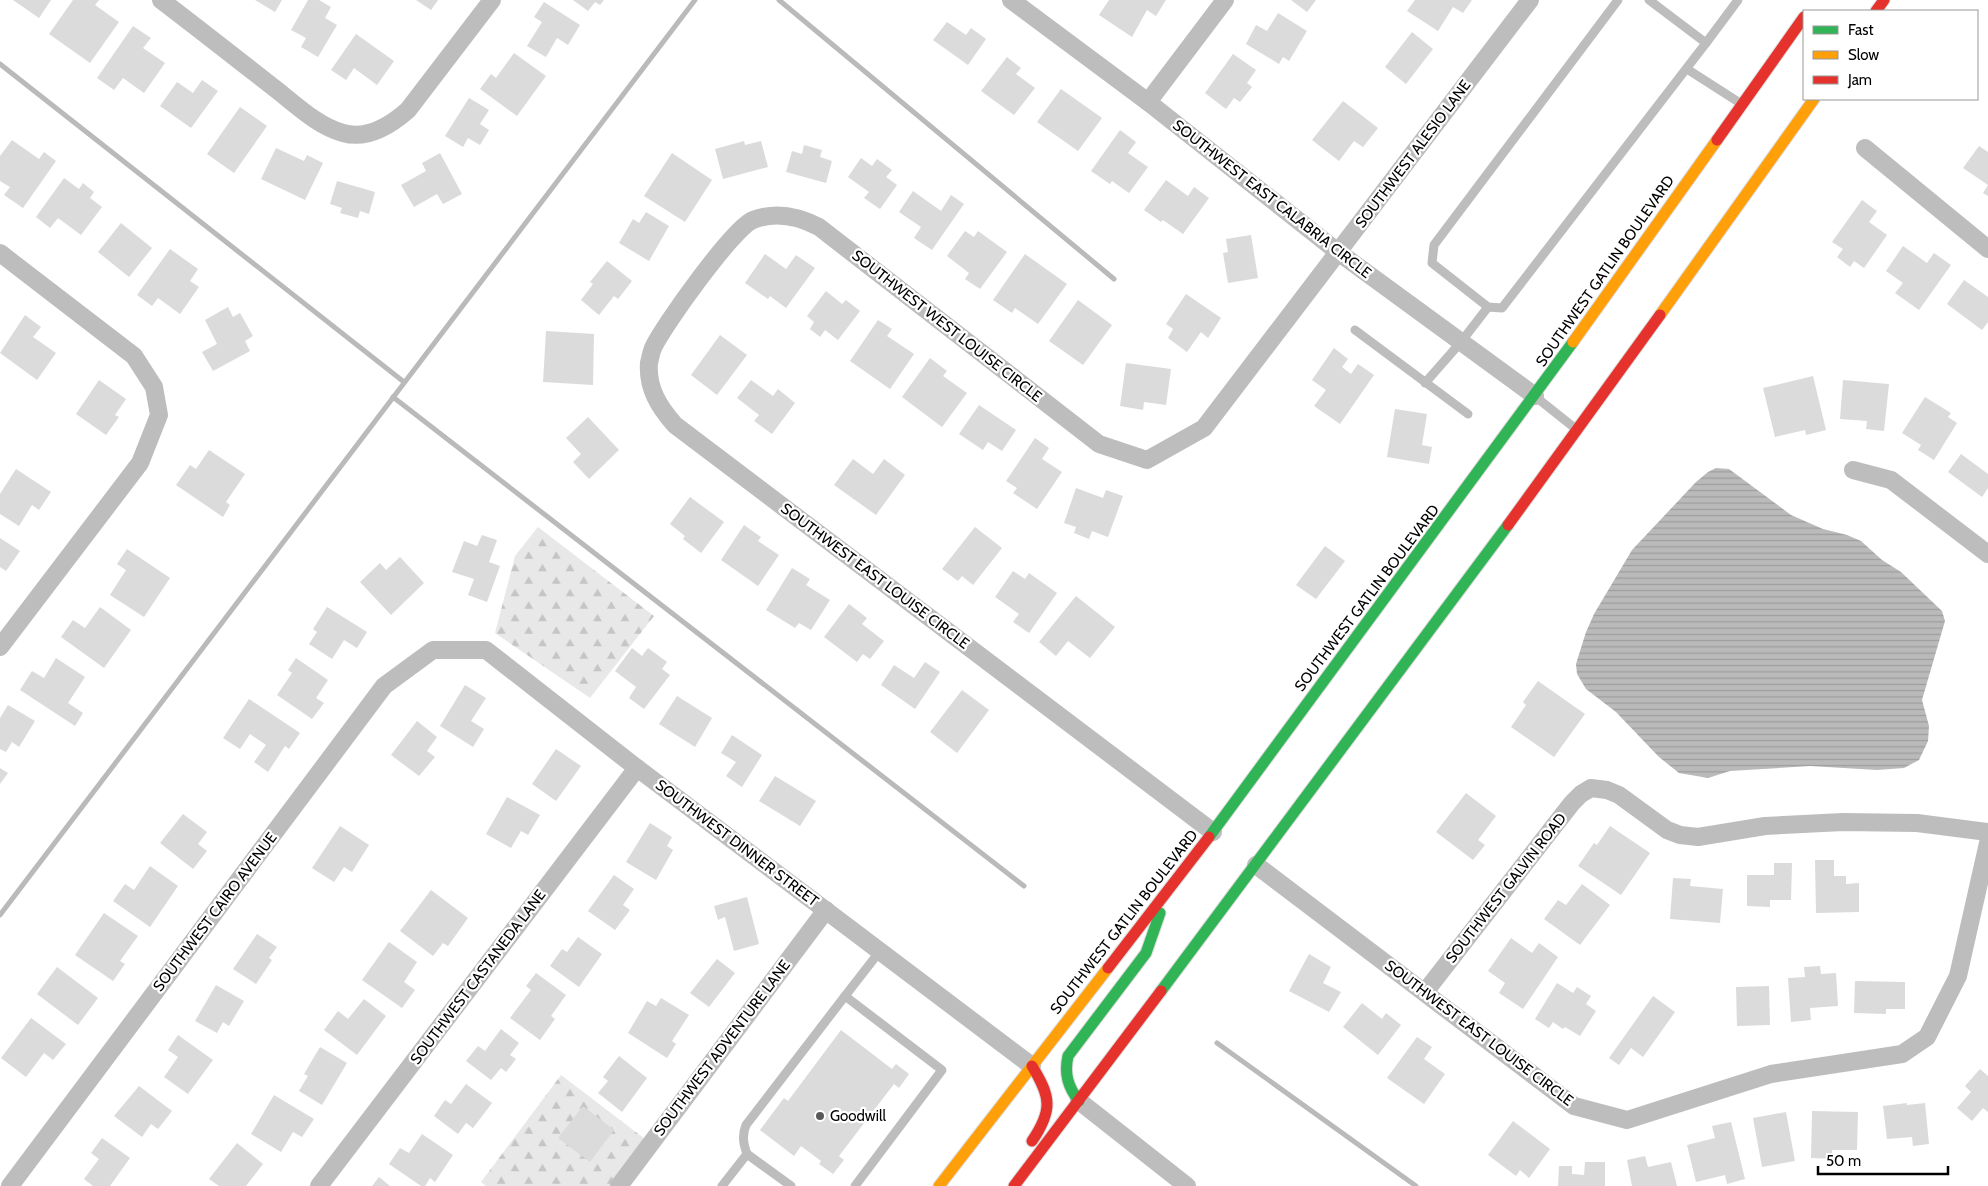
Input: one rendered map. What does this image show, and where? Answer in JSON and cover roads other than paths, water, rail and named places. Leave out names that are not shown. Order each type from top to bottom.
[{"type":"main road","name":"SOUTHWEST GATLIN BOULEVARD","points":[[939,1186],[1213,832],[1535,396],[1803,18]]},
{"type":"main road","points":[[1014,1186],[1256,865],[1578,430],[1813,100]]},
{"type":"main road","points":[[1079,1101],[1072,1093],[1065,1076],[1068,1056],[1146,953],[1167,892]]},
{"type":"main road","points":[[1024,1152],[1046,1122],[1048,1111],[1044,1085],[1032,1066]]},
{"type":"main road","points":[[926,1186],[964,1138],[998,1111]]},
{"type":"street","points":[[161,0],[303,110],[328,127],[344,133],[368,133],[396,121],[408,110],[492,0]]},
{"type":"street","name":"SOUTHWEST EAST CALABRIA CIRCLE","points":[[1011,0],[1148,102],[1338,252],[1535,396]]},
{"type":"street","points":[[1148,102],[1225,0]]},
{"type":"street","name":"SOUTHWEST ALESIO LANE","points":[[1204,428],[1530,0]]},
{"type":"street","points":[[1865,148],[1988,249]]},
{"type":"street","name":"SOUTHWEST WEST LOUISE CIRCLE","points":[[702,276],[741,228],[751,220],[764,216],[795,217],[819,227],[1099,444],[1147,460],[1204,428]]},
{"type":"street","points":[[0,252],[134,356],[154,387],[159,415],[140,463],[0,647]]},
{"type":"street","name":"SOUTHWEST EAST LOUISE CIRCLE","points":[[702,276],[659,336],[652,350],[650,379],[654,396],[661,410],[674,425],[1213,832]]},
{"type":"street","points":[[1853,470],[1891,480],[1988,554]]},
{"type":"street","name":"SOUTHWEST DINNER STREET","points":[[433,650],[486,650],[637,768],[1032,1066]]},
{"type":"street","name":"SOUTHWEST CAIRO AVENUE","points":[[10,1186],[384,686],[433,650]]},
{"type":"street","name":"SOUTHWEST CASTANEDA LANE","points":[[319,1186],[637,768]]},
{"type":"street","name":"SOUTHWEST GALVIN ROAD","points":[[1425,992],[1572,802],[1591,788],[1607,790],[1619,795],[1667,830],[1680,835],[1698,837],[1765,826],[1843,822],[1917,823],[1988,832]]},
{"type":"street","name":"SOUTHWEST EAST LOUISE CIRCLE","points":[[1256,865],[1574,1106],[1626,1120],[1771,1074],[1902,1054],[1927,1037],[1958,976],[1988,843]]},
{"type":"street","name":"SOUTHWEST ADVENTURE LANE","points":[[619,1186],[826,910]]},
{"type":"street","points":[[1079,1101],[1187,1186]]},
{"type":"lane","points":[[1618,0],[1434,245],[1432,263],[1488,307],[1502,308],[1738,0]]},
{"type":"lane","points":[[1649,0],[1706,43]]},
{"type":"lane","points":[[1687,69],[1742,105]]},
{"type":"lane","points":[[1426,382],[1462,342],[1488,307]]},
{"type":"lane","points":[[1355,330],[1468,414]]},
{"type":"lane","points":[[1535,396],[1578,430]]},
{"type":"lane","points":[[791,1186],[747,1154],[743,1134],[746,1125],[880,951]]},
{"type":"lane","points":[[845,996],[942,1070],[855,1186]]},
{"type":"lane","points":[[722,1186],[747,1154]]},
{"type":"waterway","points":[[0,915],[695,0]]},
{"type":"waterway","points":[[779,0],[1114,279]]},
{"type":"waterway","points":[[0,64],[404,382]]},
{"type":"waterway","points":[[393,397],[1024,886]]},
{"type":"waterway","points":[[1217,1043],[1416,1186]]},
{"type":"place","name":"Goodwill","points":[[820,1116]]}]
